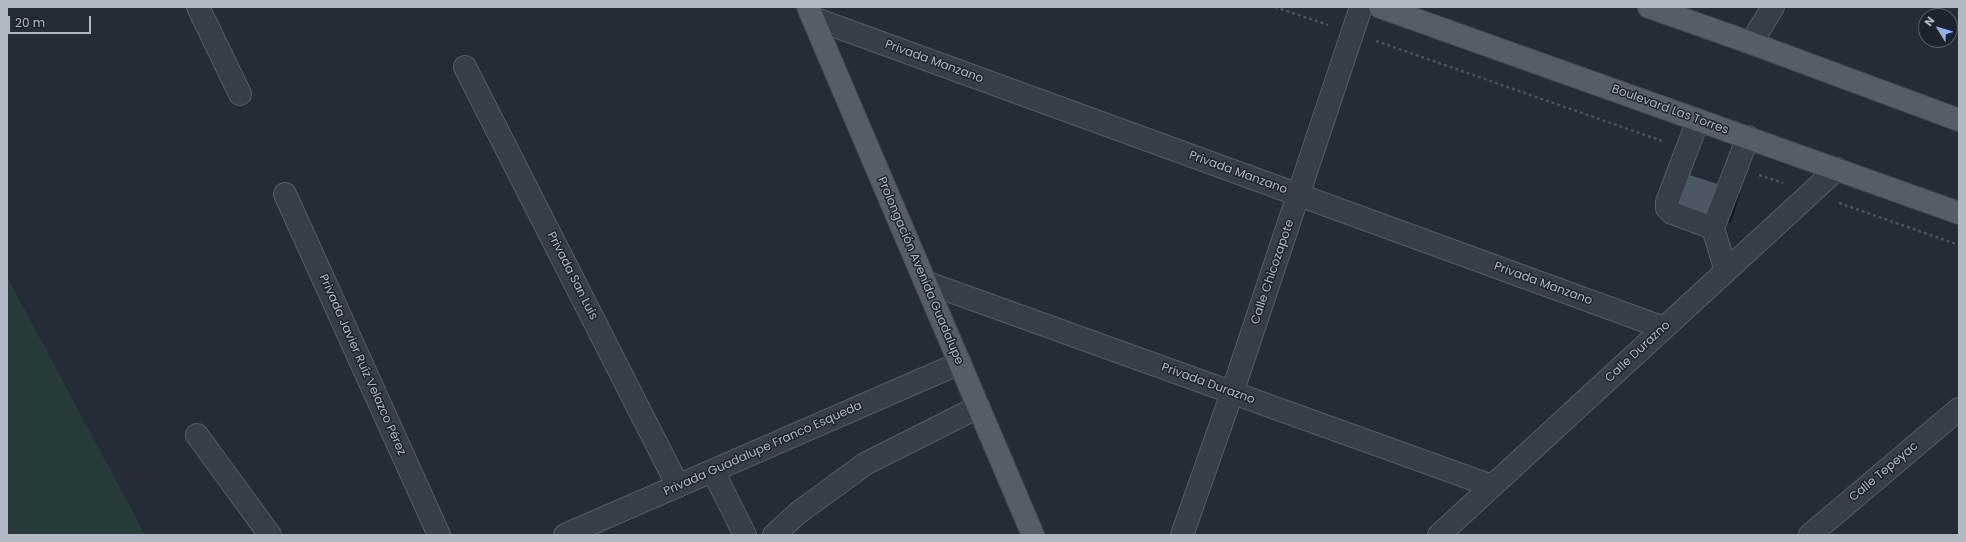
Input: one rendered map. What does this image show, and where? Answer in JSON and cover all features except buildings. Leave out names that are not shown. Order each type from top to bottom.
[{"type":"main road","name":"Boulevard Las Torres","points":[[1380,7],[1959,213]]},
{"type":"main road","points":[[1649,7],[1959,120]]},
{"type":"main road","name":"Prolongación Avenida Guadalupe","points":[[810,13],[1033,535]]},
{"type":"street","points":[[198,7],[240,94]]},
{"type":"street","name":"Calle Chicozapote","points":[[1182,535],[1232,393],[1361,7]]},
{"type":"street","points":[[1751,43],[1773,7]]},
{"type":"street","name":"Privada Manzano","points":[[810,13],[1299,195],[1664,328]]},
{"type":"street","name":"Privada San Luis","points":[[465,67],[678,486]]},
{"type":"street","points":[[1698,120],[1667,202],[1667,208],[1672,213],[1713,228]]},
{"type":"street","points":[[1726,271],[1713,228],[1748,137]]},
{"type":"street","name":"Calle Durazno","points":[[1439,535],[1837,169]]},
{"type":"street","name":"Privada Javier Ruíz Velazco Pérez","points":[[284,194],[438,535]]},
{"type":"street","name":"Privada Durazno","points":[[925,282],[1492,486]]},
{"type":"street","name":"Privada Guadalupe Franco Esqueda","points":[[565,535],[960,363]]},
{"type":"street","points":[[774,535],[798,513],[865,464],[978,407]]},
{"type":"street","name":"Calle Tepeyac","points":[[1810,535],[1959,409]]},
{"type":"street","points":[[197,435],[270,535]]},
{"type":"street","points":[[713,471],[745,535]]},
{"type":"path","points":[[1275,7],[1687,149]]},
{"type":"path","points":[[1737,167],[1959,245]]},
{"type":"shaded area","points":[[7,277],[145,535],[7,535]]}]
